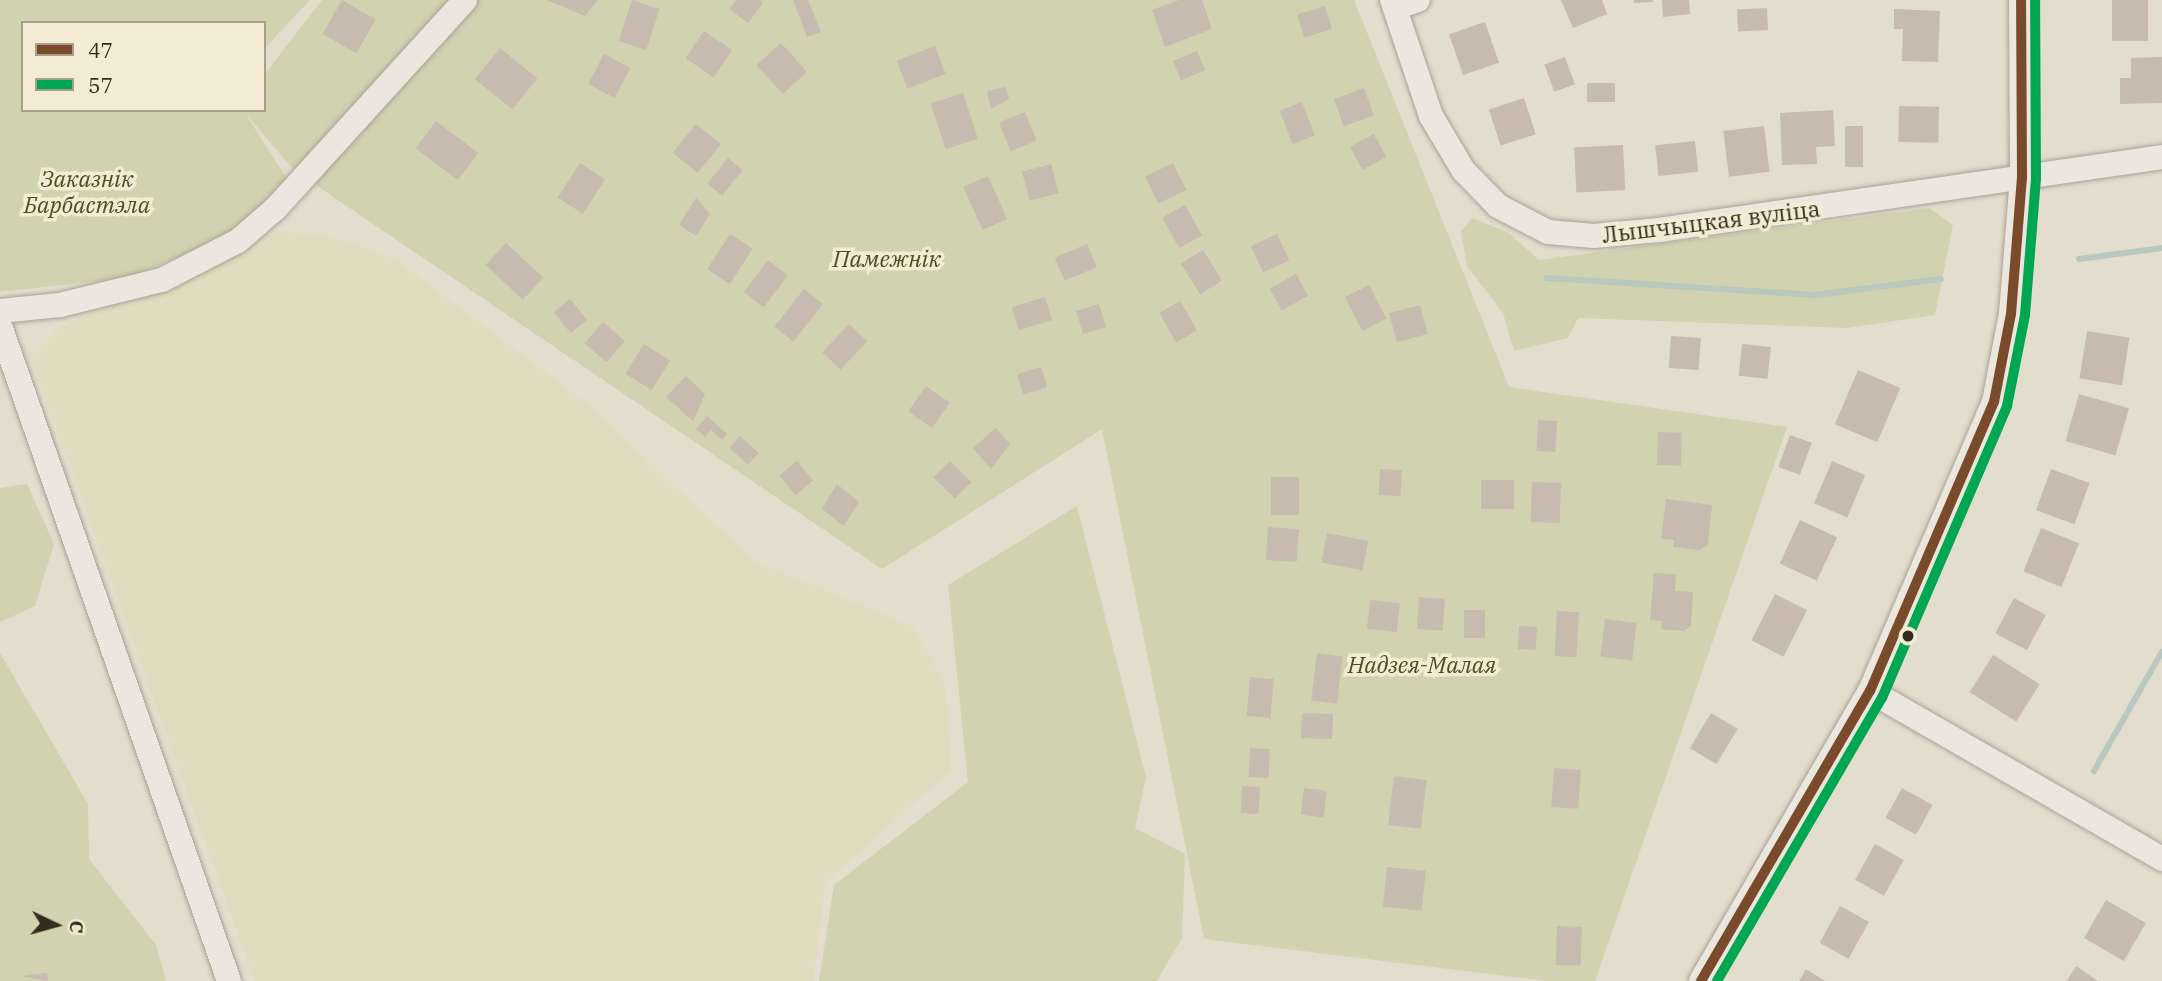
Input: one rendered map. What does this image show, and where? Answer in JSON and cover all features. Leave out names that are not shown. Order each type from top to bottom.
[{"type":"street","points":[[0,311],[60,305],[162,280],[238,241],[276,208],[465,0]]},
{"type":"street","points":[[1393,4],[1418,0]]},
{"type":"street","points":[[1701,981],[1870,691],[1994,402],[2011,314],[2022,177],[2021,0]]},
{"type":"street","name":"Лышчыцкая вуліца","points":[[1393,4],[1431,116],[1463,170],[1498,206],[1548,232],[1594,236],[1659,230],[2162,157]]},
{"type":"street","points":[[0,326],[229,981]]},
{"type":"street","points":[[1870,691],[2162,859]]},
{"type":"shaded area","points":[[278,231],[340,239],[395,259],[591,407],[755,562],[914,627],[946,688],[951,770],[825,883],[813,981],[255,981],[31,357],[59,328]]},
{"type":"green space","points":[[0,0],[310,0],[266,47],[266,21],[21,21],[21,112],[266,112],[266,72],[322,0],[1354,0],[1509,387],[1787,427],[1595,981],[1547,981],[1204,939],[1102,429],[882,569],[295,171],[245,113],[289,182],[220,240],[127,278],[0,292]]},
{"type":"green space","points":[[1929,208],[1953,225],[1935,315],[1847,328],[1578,318],[1568,338],[1514,351],[1503,313],[1467,266],[1461,232],[1472,218],[1509,233],[1539,260]]},
{"type":"green space","points":[[27,484],[54,544],[35,606],[0,622],[0,488]]},
{"type":"green space","points":[[1077,506],[1146,777],[1135,828],[1185,854],[1182,938],[1157,981],[819,981],[834,885],[968,782],[948,585]]},
{"type":"green space","points":[[0,653],[88,804],[89,859],[156,945],[166,981],[0,981]]},
{"type":"building","points":[[342,0],[376,20],[356,53],[322,34]]},
{"type":"building","points":[[547,0],[598,0],[585,16]]},
{"type":"building","points":[[632,0],[660,9],[646,50],[619,41]]},
{"type":"building","points":[[736,0],[760,0],[763,3],[748,23],[729,9]]},
{"type":"building","points":[[793,0],[808,0],[821,32],[807,37]]},
{"type":"building","points":[[1179,0],[1202,0],[1212,29],[1165,47],[1152,10]]},
{"type":"building","points":[[1561,0],[1602,0],[1607,14],[1573,28]]},
{"type":"building","points":[[1634,0],[1653,0],[1653,2],[1634,3]]},
{"type":"building","points":[[1662,0],[1689,0],[1690,14],[1663,17]]},
{"type":"building","points":[[2112,0],[2148,0],[2148,41],[2112,41]]},
{"type":"building","points":[[1325,6],[1332,29],[1304,37],[1297,14]]},
{"type":"building","points":[[1767,8],[1768,30],[1738,32],[1737,10]]},
{"type":"building","points":[[1894,9],[1940,11],[1938,62],[1902,61],[1903,29],[1894,29]]},
{"type":"building","points":[[1485,22],[1499,63],[1463,75],[1449,34]]},
{"type":"building","points":[[704,31],[732,50],[714,77],[686,58]]},
{"type":"building","points":[[781,43],[807,72],[783,94],[756,65]]},
{"type":"building","points":[[935,46],[946,74],[907,89],[897,61]]},
{"type":"building","points":[[500,48],[537,78],[512,109],[475,79]]},
{"type":"building","points":[[1197,51],[1205,70],[1181,80],[1173,61]]},
{"type":"building","points":[[604,54],[630,68],[615,98],[588,84]]},
{"type":"building","points":[[1565,57],[1575,84],[1554,92],[1544,65]]},
{"type":"building","points":[[2162,57],[2162,103],[2120,104],[2120,78],[2131,78],[2131,58]]},
{"type":"building","points":[[1587,83],[1615,83],[1615,102],[1587,102]]},
{"type":"building","points":[[1006,87],[1009,99],[991,109],[987,91]]},
{"type":"building","points":[[1364,88],[1374,115],[1344,126],[1334,99]]},
{"type":"building","points":[[963,93],[978,139],[945,149],[931,104]]},
{"type":"building","points":[[1524,98],[1536,134],[1501,146],[1489,109]]},
{"type":"building","points":[[1302,102],[1315,136],[1292,144],[1280,111]]},
{"type":"building","points":[[1899,106],[1939,107],[1938,143],[1898,142]]},
{"type":"building","points":[[1833,110],[1835,146],[1816,147],[1817,164],[1782,165],[1780,113]]},
{"type":"building","points":[[1025,112],[1037,141],[1011,151],[999,122]]},
{"type":"building","points":[[436,121],[478,153],[458,180],[416,148]]},
{"type":"building","points":[[696,124],[721,144],[698,173],[673,153]]},
{"type":"building","points":[[1764,126],[1770,172],[1729,177],[1723,131]]},
{"type":"building","points":[[1845,126],[1863,126],[1863,167],[1845,167]]},
{"type":"building","points":[[1374,134],[1386,157],[1362,170],[1350,147]]},
{"type":"building","points":[[1695,141],[1698,172],[1658,176],[1655,145]]},
{"type":"building","points":[[1623,145],[1625,190],[1576,193],[1574,148]]},
{"type":"building","points":[[728,158],[743,170],[722,196],[707,184]]},
{"type":"building","points":[[580,163],[605,179],[583,214],[558,197]]},
{"type":"building","points":[[1173,163],[1186,190],[1158,204],[1145,177]]},
{"type":"building","points":[[1051,164],[1059,193],[1030,201],[1022,172]]},
{"type":"building","points":[[988,176],[1007,219],[982,230],[963,187]]},
{"type":"building","points":[[696,198],[710,214],[696,236],[679,225]]},
{"type":"building","points":[[1185,205],[1202,236],[1179,248],[1162,218]]},
{"type":"building","points":[[730,234],[753,249],[730,284],[707,269]]},
{"type":"building","points":[[1277,234],[1289,260],[1263,273],[1251,246]]},
{"type":"building","points":[[506,243],[543,278],[523,300],[486,265]]},
{"type":"building","points":[[1087,244],[1097,267],[1065,281],[1055,258]]},
{"type":"building","points":[[1203,250],[1222,281],[1200,294],[1181,264]]},
{"type":"building","points":[[768,260],[788,275],[764,307],[744,292]]},
{"type":"building","points":[[1296,274],[1308,296],[1282,310],[1270,289]]},
{"type":"building","points":[[1369,285],[1386,319],[1362,331],[1345,297]]},
{"type":"building","points":[[804,289],[823,304],[793,342],[774,327]]},
{"type":"building","points":[[1045,297],[1052,320],[1019,330],[1012,307]]},
{"type":"building","points":[[570,299],[587,320],[571,333],[554,312]]},
{"type":"building","points":[[1180,301],[1197,330],[1176,342],[1159,313]]},
{"type":"building","points":[[1099,304],[1106,327],[1083,334],[1076,311]]},
{"type":"building","points":[[1420,305],[1428,334],[1397,342],[1389,313]]},
{"type":"building","points":[[603,322],[625,341],[607,362],[585,343]]},
{"type":"building","points":[[849,324],[867,341],[841,370],[822,353]]},
{"type":"building","points":[[2087,331],[2129,338],[2122,385],[2079,378]]},
{"type":"building","points":[[1671,336],[1701,338],[1699,370],[1669,368]]},
{"type":"building","points":[[644,344],[670,360],[652,390],[625,374]]},
{"type":"building","points":[[1742,344],[1771,347],[1767,379],[1739,376]]},
{"type":"building","points":[[1041,367],[1047,387],[1023,394],[1017,374]]},
{"type":"building","points":[[1858,370],[1900,388],[1877,442],[1835,424]]},
{"type":"building","points":[[686,376],[705,394],[693,421],[666,397]]},
{"type":"building","points":[[926,386],[950,403],[932,428],[908,411]]},
{"type":"building","points":[[2079,394],[2129,408],[2115,455],[2065,441]]},
{"type":"building","points":[[707,416],[727,434],[722,440],[711,430],[705,437],[696,429]]},
{"type":"building","points":[[1538,420],[1557,421],[1555,452],[1536,451]]},
{"type":"building","points":[[996,428],[1010,444],[991,469],[973,448]]},
{"type":"building","points":[[1658,432],[1682,433],[1681,466],[1657,465]]},
{"type":"building","points":[[1790,435],[1812,443],[1800,475],[1778,467]]},
{"type":"building","points":[[740,436],[759,453],[748,465],[729,448]]},
{"type":"building","points":[[797,461],[813,480],[795,495],[779,476]]},
{"type":"building","points":[[950,461],[971,482],[955,498],[934,477]]},
{"type":"building","points":[[1832,461],[1865,475],[1847,517],[1814,503]]},
{"type":"building","points":[[1380,469],[1402,470],[1401,496],[1379,495]]},
{"type":"building","points":[[2051,469],[2090,483],[2074,524],[2036,510]]},
{"type":"building","points":[[1271,477],[1299,477],[1299,515],[1271,515]]},
{"type":"building","points":[[1481,480],[1514,480],[1514,509],[1481,509]]},
{"type":"building","points":[[1532,482],[1561,483],[1560,523],[1531,522]]},
{"type":"building","points":[[837,484],[859,502],[844,526],[822,509]]},
{"type":"building","points":[[1666,499],[1712,505],[1708,545],[1700,550],[1673,547],[1674,540],[1661,539]]},
{"type":"building","points":[[1800,520],[1837,537],[1817,581],[1780,564]]},
{"type":"building","points":[[1268,527],[1299,529],[1297,562],[1266,560]]},
{"type":"building","points":[[2041,528],[2079,543],[2061,587],[2023,572]]},
{"type":"building","points":[[1327,533],[1368,541],[1363,570],[1321,562]]},
{"type":"building","points":[[1654,573],[1676,574],[1675,591],[1693,592],[1691,626],[1684,631],[1661,629],[1662,621],[1650,620]]},
{"type":"building","points":[[1775,594],[1807,610],[1783,657],[1751,640]]},
{"type":"building","points":[[1419,597],[1445,599],[1443,631],[1417,629]]},
{"type":"building","points":[[2014,598],[2046,615],[2027,650],[1995,633]]},
{"type":"building","points":[[1370,600],[1400,603],[1397,632],[1367,629]]},
{"type":"building","points":[[1464,610],[1485,610],[1485,638],[1464,638]]},
{"type":"building","points":[[1557,611],[1579,612],[1577,657],[1555,656]]},
{"type":"building","points":[[1605,619],[1637,623],[1632,661],[1600,657]]},
{"type":"building","points":[[1519,626],[1537,627],[1536,650],[1518,649]]},
{"type":"building","points":[[1317,653],[1343,656],[1337,704],[1311,701]]},
{"type":"building","points":[[1993,655],[2040,684],[2016,721],[1970,692]]},
{"type":"building","points":[[1250,677],[1274,679],[1271,718],[1247,716]]},
{"type":"building","points":[[1302,713],[1333,714],[1332,739],[1301,738]]},
{"type":"building","points":[[1711,713],[1738,729],[1716,764],[1690,748]]},
{"type":"building","points":[[1250,748],[1270,749],[1268,778],[1248,777]]},
{"type":"building","points":[[1554,768],[1581,770],[1578,809],[1551,807]]},
{"type":"building","points":[[1394,776],[1427,780],[1421,829],[1388,825]]},
{"type":"building","points":[[1242,786],[1260,787],[1259,814],[1241,813]]},
{"type":"building","points":[[1304,788],[1327,791],[1324,818],[1301,815]]},
{"type":"building","points":[[1902,788],[1933,805],[1916,835],[1886,818]]},
{"type":"building","points":[[1875,844],[1904,860],[1884,896],[1855,880]]},
{"type":"building","points":[[1387,867],[1426,871],[1422,911],[1383,907]]},
{"type":"building","points":[[2106,900],[2146,923],[2124,961],[2084,938]]},
{"type":"building","points":[[1840,906],[1869,922],[1849,959],[1820,943]]},
{"type":"building","points":[[1557,926],[1582,927],[1581,966],[1556,965]]},
{"type":"building","points":[[2076,966],[2098,981],[2067,981]]},
{"type":"building","points":[[1806,969],[1825,981],[1799,981]]},
{"type":"building","points":[[47,973],[48,981],[21,976]]},
{"type":"waterway","points":[[2079,259],[2162,248]]},
{"type":"waterway","points":[[1547,278],[1815,295],[1941,279]]},
{"type":"waterway","points":[[2094,771],[2162,652]]},
{"type":"transit line","name":"47","points":[[1701,981],[1870,691],[1994,402],[2011,314],[2022,177],[2021,0]]},
{"type":"transit line","name":"57","points":[[1717,981],[1882,698],[2007,406],[2025,315],[2036,178],[2035,0]]},
{"type":"park label","name":"Заказнік Барбастэла","points":[[87,191]]},
{"type":"park label","name":"Памежнік","points":[[887,258]]},
{"type":"park label","name":"Надзея-Малая","points":[[1422,664]]}]
